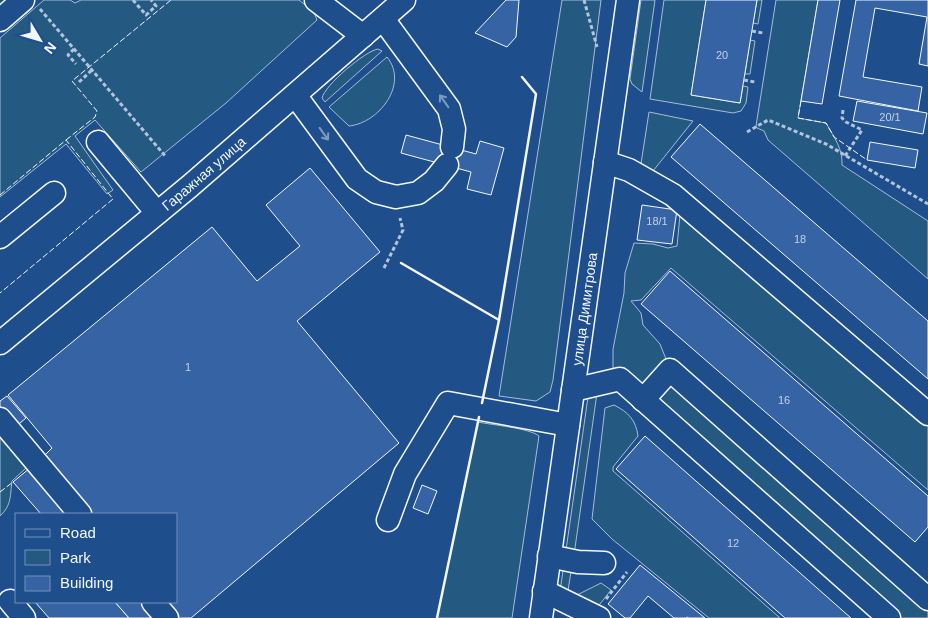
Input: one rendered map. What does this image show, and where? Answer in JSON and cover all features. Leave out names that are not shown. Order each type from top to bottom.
[{"type":"street","points":[[316,0],[363,36]]},
{"type":"street","name":"Гаражная улица","points":[[0,343],[198,180],[404,0]]},
{"type":"street","name":"улица Димитрова","points":[[541,618],[628,0]]},
{"type":"street","points":[[0,20],[31,4]]},
{"type":"street","points":[[295,94],[357,180],[376,192],[396,198],[418,193],[434,181],[449,156],[454,129],[449,109],[383,20]]},
{"type":"street","points":[[98,142],[157,213]]},
{"type":"street","points":[[605,162],[629,170],[672,195],[928,414]]},
{"type":"street","points":[[0,237],[54,193]]},
{"type":"street","points":[[643,400],[670,370],[928,599]]},
{"type":"street","points":[[573,390],[620,379],[889,618]]},
{"type":"street","points":[[388,520],[405,474],[448,403],[568,425]]},
{"type":"street","points":[[0,418],[79,513]]},
{"type":"street","points":[[549,556],[578,562],[604,562]]},
{"type":"street","points":[[544,591],[596,617]]},
{"type":"street","points":[[154,603],[167,618]]},
{"type":"path","points":[[133,0],[146,15],[156,6],[151,0]]},
{"type":"path","points":[[584,0],[597,47]]},
{"type":"path","points":[[31,4],[74,49],[166,157]]},
{"type":"path","points":[[752,31],[763,33]]},
{"type":"path","points":[[74,49],[68,54],[76,64]]},
{"type":"path","points":[[79,82],[92,70]]},
{"type":"path","points":[[744,80],[755,82]]},
{"type":"path","points":[[843,110],[842,118],[862,130],[845,156]]},
{"type":"path","points":[[747,132],[768,120],[826,144],[928,204]]},
{"type":"path","points":[[384,268],[403,230],[396,198]]},
{"type":"path","points":[[596,617],[628,572]]},
{"type":"green space","points":[[44,0],[70,0],[75,3],[81,0],[299,0],[314,12],[317,20],[226,103],[141,172],[95,120],[75,136],[113,190],[107,194],[66,144],[0,197],[0,38]]},
{"type":"green space","points":[[562,0],[601,0],[553,380],[550,392],[536,401],[499,396]]},
{"type":"green space","points":[[641,0],[655,0],[642,92],[632,84],[630,79]]},
{"type":"green space","points":[[664,0],[706,0],[691,95],[740,103],[743,86],[748,87],[746,103],[741,111],[733,113],[650,99]]},
{"type":"green space","points":[[757,0],[762,0],[758,24],[753,23]]},
{"type":"green space","points":[[776,0],[818,0],[798,118],[826,123],[839,148],[842,165],[928,221],[928,279],[768,140],[764,131],[757,128]]},
{"type":"green space","points":[[750,40],[755,41],[750,74],[745,74]]},
{"type":"green space","points":[[378,49],[382,51],[325,102],[322,98],[325,92],[338,77],[355,62]]},
{"type":"green space","points":[[387,57],[393,68],[395,79],[393,90],[380,110],[371,118],[349,126],[329,107]]},
{"type":"green space","points":[[649,112],[693,121],[653,171],[640,170]]},
{"type":"green space","points":[[680,215],[928,421],[928,490],[671,268],[641,300],[631,301],[641,313],[643,325],[660,344],[666,359],[661,372],[647,386],[636,385],[613,370],[613,349],[624,293],[625,273],[634,243],[653,244],[668,248],[677,246]]},
{"type":"green space","points":[[671,382],[928,608],[928,618],[899,618],[654,400]]},
{"type":"green space","points":[[597,393],[574,555],[566,550],[588,397]]},
{"type":"green space","points":[[614,405],[630,417],[635,425],[638,436],[613,467],[613,471],[780,618],[709,618],[612,539],[592,519],[605,408]]},
{"type":"green space","points":[[478,422],[519,429],[539,436],[512,618],[437,618]]},
{"type":"green space","points":[[0,433],[27,467],[12,481],[9,504],[0,516]]},
{"type":"green space","points":[[564,564],[572,565],[567,597],[560,591]]},
{"type":"green space","points":[[601,583],[611,590],[596,609],[577,595]]},
{"type":"building","points":[[506,0],[519,0],[516,37],[507,47],[475,33]]},
{"type":"building","points":[[706,0],[757,0],[740,103],[691,95]]},
{"type":"building","points":[[818,0],[840,0],[822,104],[801,101]]},
{"type":"building","points":[[856,0],[928,0],[928,66],[919,64],[927,17],[875,8],[863,77],[922,87],[918,111],[839,96]]},
{"type":"building","points":[[857,101],[927,113],[923,134],[853,121]]},
{"type":"building","points":[[700,124],[928,321],[928,379],[671,157]]},
{"type":"building","points":[[406,135],[476,154],[480,141],[504,148],[491,195],[467,189],[471,172],[401,153]]},
{"type":"building","points":[[870,142],[918,150],[915,168],[867,160]]},
{"type":"building","points":[[310,168],[380,252],[297,321],[399,443],[191,618],[177,618],[165,603],[178,603],[178,513],[90,513],[43,457],[52,448],[8,395],[212,227],[257,281],[300,246],[266,205]]},
{"type":"building","points":[[642,205],[677,210],[672,244],[637,240]]},
{"type":"building","points":[[670,271],[928,496],[928,527],[915,542],[641,304]]},
{"type":"building","points":[[7,396],[26,418],[13,429],[0,413],[0,401]]},
{"type":"building","points":[[645,436],[851,618],[785,618],[616,469]]},
{"type":"building","points":[[30,468],[68,513],[40,513],[13,482]]},
{"type":"building","points":[[422,485],[437,491],[428,514],[413,508]]},
{"type":"building","points":[[640,565],[705,618],[674,618],[648,596],[630,618],[625,618],[608,604]]},
{"type":"building","points":[[36,603],[116,603],[129,618],[49,618]]},
{"type":"building","points":[[116,603],[144,603],[157,618],[129,618]]},
{"type":"fence","points":[[66,140],[95,117],[97,111],[72,81],[171,0]]},
{"type":"fence","points":[[801,101],[798,118],[826,123],[834,137],[867,160]]},
{"type":"fence","points":[[0,195],[66,140],[113,199],[0,293]]},
{"type":"fence","points":[[0,492],[13,482]]},
{"type":"wall","points":[[482,403],[499,320],[536,94],[522,77]]},
{"type":"wall","points":[[401,263],[499,320]]},
{"type":"wall","points":[[437,618],[479,417]]}]
